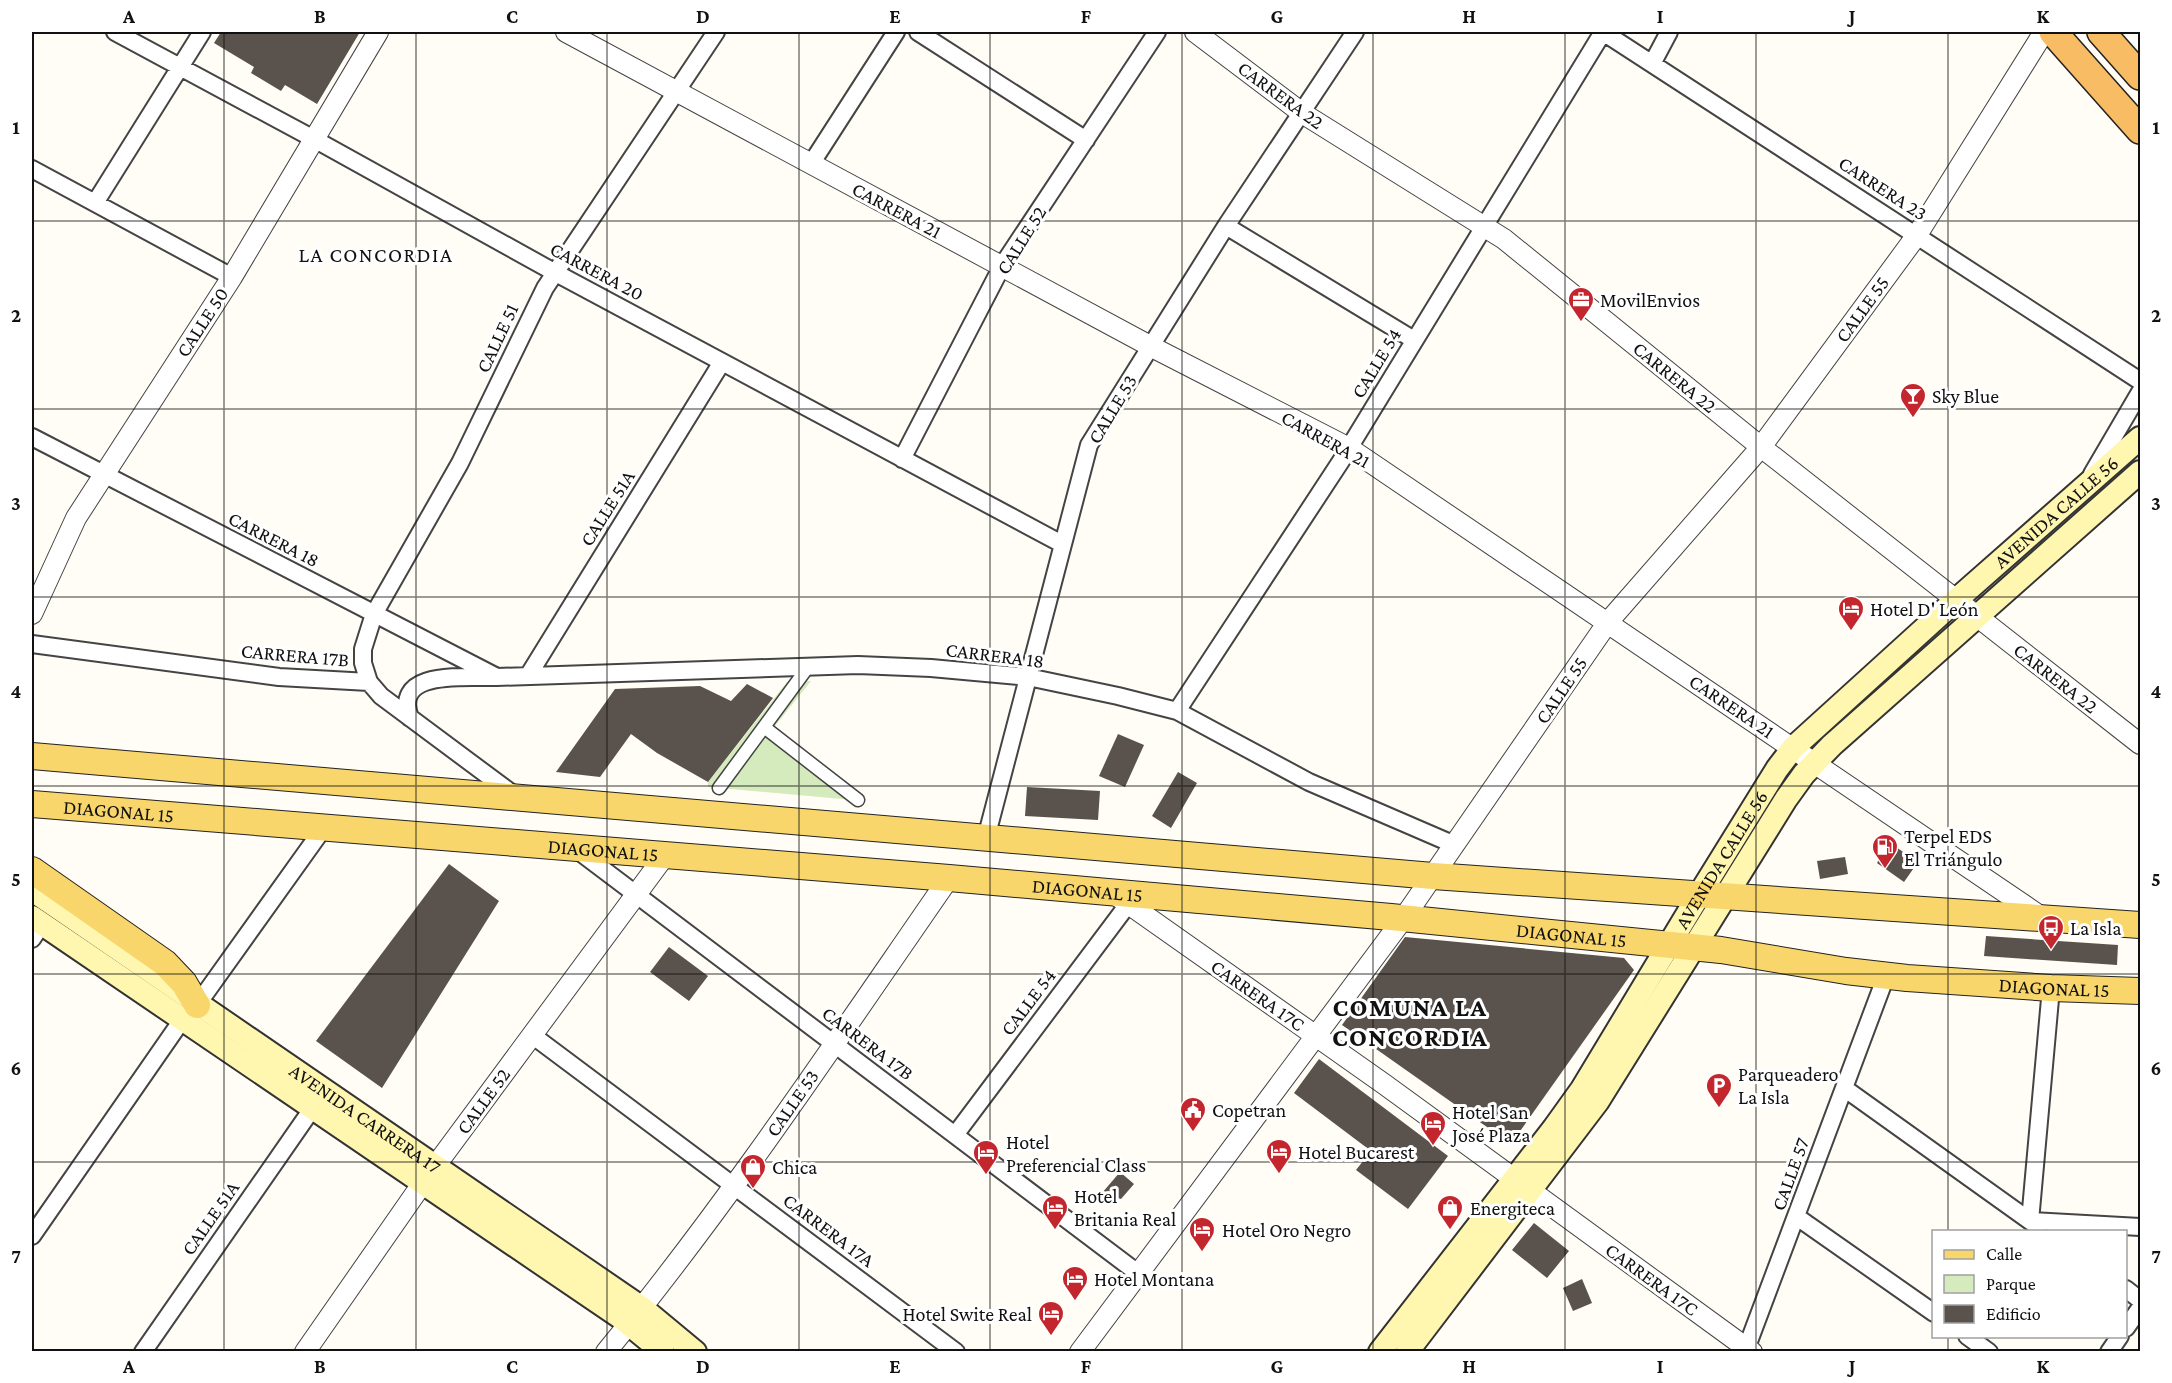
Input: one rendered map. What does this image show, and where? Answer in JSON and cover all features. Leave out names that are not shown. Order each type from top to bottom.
[{"type":"highway","points":[[2054,32],[2140,130]]},
{"type":"highway","points":[[2101,32],[2140,76]]},
{"type":"main road","name":"AVENIDA CALLE 56","points":[[1681,946],[1699,895],[1777,769],[1793,748],[2140,438]]},
{"type":"main road","name":"AVENIDA CALLE 56","points":[[1407,1352],[1523,1184],[1582,1089],[1681,946],[1725,897],[1786,799],[1814,762],[2140,472]]},
{"type":"main road","points":[[32,756],[1433,876],[2140,925]]},
{"type":"main road","name":"DIAGONAL 15","points":[[32,804],[949,878],[1126,897],[1403,919],[1681,946],[1886,976],[2051,988],[2140,991]]},
{"type":"main road","points":[[32,870],[165,963],[184,983],[190,1012]]},
{"type":"main road","name":"AVENIDA CARRERA 17","points":[[32,890],[312,1109],[429,1175]]},
{"type":"main road","name":"AVENIDA CARRERA 17","points":[[35,927],[190,1012],[635,1316],[695,1352]]},
{"type":"main road","name":"AVENIDA CALLE 56","points":[[1380,1352],[1523,1184]]},
{"type":"main road","name":"AVENIDA CARRERA 17","points":[[635,1316],[663,1352]]},
{"type":"street","name":"CARRERA 20","points":[[115,32],[314,138],[554,272],[1062,544]]},
{"type":"street","points":[[95,203],[202,32]]},
{"type":"street","name":"CALLE 50","points":[[32,614],[67,536],[232,277],[378,32]]},
{"type":"street","name":"CARRERA 21","points":[[566,32],[1150,346],[1348,448],[2043,918]]},
{"type":"street","name":"CALLE 51","points":[[369,682],[363,663],[363,649],[374,614],[460,463],[534,308],[554,272],[603,203],[716,32]]},
{"type":"street","points":[[811,164],[896,32]]},
{"type":"street","points":[[918,32],[1086,140]]},
{"type":"street","name":"CALLE 52","points":[[902,459],[1002,266],[1157,32]]},
{"type":"street","name":"CARRERA 22","points":[[1195,32],[1302,113],[1484,226],[1518,250],[1761,447],[2140,744]]},
{"type":"street","name":"CALLE 53","points":[[986,838],[1089,446],[1226,226],[1355,32]]},
{"type":"street","name":"CARRERA 23","points":[[1603,32],[2140,381]]},
{"type":"street","name":"CALLE 54","points":[[1176,711],[1348,448],[1603,32]]},
{"type":"street","points":[[1652,64],[1669,32]]},
{"type":"street","name":"CALLE 55","points":[[1080,1352],[1403,919],[1608,622],[1761,447],[1917,235],[2044,32]]},
{"type":"street","points":[[32,170],[232,277]]},
{"type":"street","points":[[1226,226],[1414,340]]},
{"type":"street","name":"CALLE 51A","points":[[528,676],[722,362]]},
{"type":"street","points":[[2085,487],[2140,392]]},
{"type":"street","name":"CARRERA 18","points":[[32,437],[496,677]]},
{"type":"street","name":"CARRERA 17B","points":[[32,644],[279,677],[369,682],[381,696],[517,798]]},
{"type":"street","name":"CARRERA 18","points":[[410,718],[405,706],[407,695],[416,685],[427,680],[858,665],[931,668],[1028,678],[1118,696],[1176,711],[1214,729],[1309,782],[1455,845]]},
{"type":"street","points":[[719,788],[808,666]]},
{"type":"street","points":[[764,727],[858,800]]},
{"type":"street","points":[[32,1236],[325,826]]},
{"type":"street","name":"CARRERA 17B","points":[[573,847],[1139,1274]]},
{"type":"street","name":"CALLE 52","points":[[305,1352],[429,1175],[666,855]]},
{"type":"street","name":"CALLE 53","points":[[606,1352],[735,1186],[949,878]]},
{"type":"street","name":"CALLE 54","points":[[955,1135],[1126,897]]},
{"type":"street","name":"CARRERA 17C","points":[[1126,897],[1748,1350]]},
{"type":"street","name":"CALLE 57","points":[[1748,1350],[1886,976]]},
{"type":"street","points":[[2030,1221],[2051,988]]},
{"type":"street","name":"CARRERA 17A","points":[[532,1035],[956,1352]]},
{"type":"street","points":[[1844,1088],[2042,1230]]},
{"type":"street","name":"CALLE 51A","points":[[143,1352],[312,1109]]},
{"type":"street","points":[[1797,1216],[1932,1312]]},
{"type":"street","points":[[2030,1221],[2140,1227]]},
{"type":"street","points":[[2127,1290],[2140,1300]]},
{"type":"street","points":[[2127,1327],[2140,1308]]},
{"type":"street","points":[[1970,1338],[1989,1352]]},
{"type":"street","points":[[2109,1352],[2119,1338]]},
{"type":"green space","points":[[811,681],[775,726],[864,801],[708,787],[708,782],[787,682]]},
{"type":"building","points":[[221,32],[360,32],[317,104],[285,85],[281,91],[251,73],[254,67],[214,43]]},
{"type":"building","points":[[747,684],[773,698],[708,782],[657,753],[631,734],[600,777],[556,772],[615,689],[700,686],[731,701]]},
{"type":"building","points":[[1118,734],[1144,745],[1125,787],[1099,776]]},
{"type":"building","points":[[1178,772],[1197,783],[1171,828],[1152,816]]},
{"type":"building","points":[[1027,787],[1100,791],[1098,820],[1025,816]]},
{"type":"building","points":[[1890,843],[1918,862],[1904,882],[1877,863]]},
{"type":"building","points":[[1845,857],[1848,874],[1820,879],[1817,861]]},
{"type":"building","points":[[449,864],[499,901],[382,1088],[316,1041]]},
{"type":"building","name":"La Isla","points":[[1986,936],[2118,945],[2117,965],[1984,956]]},
{"type":"building","points":[[1405,937],[1624,958],[1634,970],[1511,1144],[1342,1025]]},
{"type":"building","points":[[669,947],[708,976],[689,1001],[650,972]]},
{"type":"building","points":[[1319,1059],[1448,1156],[1408,1209],[1356,1170],[1371,1151],[1294,1093]]},
{"type":"building","points":[[1120,1172],[1134,1184],[1121,1199],[1102,1193]]},
{"type":"building","points":[[1534,1223],[1569,1251],[1547,1278],[1512,1250]]},
{"type":"building","points":[[1582,1279],[1592,1303],[1573,1311],[1563,1288]]},
{"type":"place","name":"MovilEnvios","points":[[1581,323]]},
{"type":"place","name":"Sky Blue","points":[[1913,419]]},
{"type":"place","name":"Hotel D' León","points":[[1851,632]]},
{"type":"place","name":"Terpel EDS El Triángulo","points":[[1885,870]]},
{"type":"place","name":"La Isla","points":[[2051,951]]},
{"type":"place","name":"Parqueadero La Isla","points":[[1719,1109]]},
{"type":"place","name":"Copetran","points":[[1193,1133]]},
{"type":"place","name":"Hotel San José Plaza","points":[[1433,1147]]},
{"type":"place","name":"Hotel Bucarest","points":[[1279,1175]]},
{"type":"place","name":"Hotel Preferencial Class","points":[[986,1176]]},
{"type":"place","name":"Chica","points":[[753,1190]]},
{"type":"place","name":"Hotel Britania Real","points":[[1055,1231]]},
{"type":"place","name":"Energiteca","points":[[1450,1231]]},
{"type":"place","name":"Hotel Oro Negro","points":[[1202,1253]]},
{"type":"place","name":"Hotel Montana","points":[[1075,1302]]},
{"type":"place","name":"Hotel Swite Real","points":[[1051,1337]]},
{"type":"district","name":"LA CONCORDIA","points":[[376,255]]},
{"type":"district","name":"COMUNA LA CONCORDIA","points":[[1410,1022]]}]
